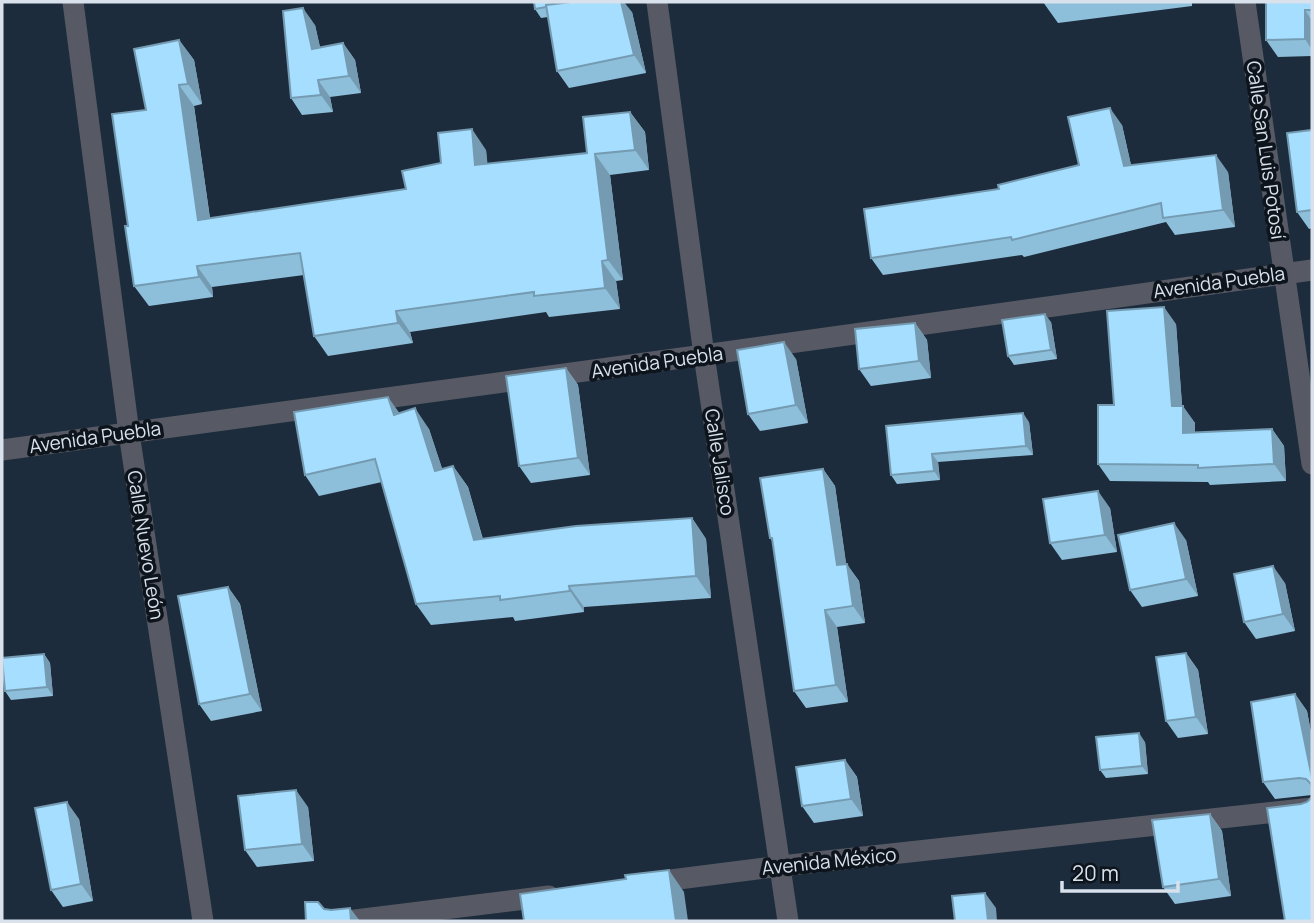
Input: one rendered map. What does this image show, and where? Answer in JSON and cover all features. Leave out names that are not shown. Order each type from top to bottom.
[{"type":"street","name":"Calle Nuevo León","points":[[73,2],[129,432],[203,921]]},
{"type":"street","name":"Calle Jalisco","points":[[657,2],[704,355],[788,921]]},
{"type":"street","name":"Calle San Luis Potosí","points":[[1245,2],[1312,464]]},
{"type":"street","name":"Avenida Puebla","points":[[2,450],[1312,270]]},
{"type":"street","name":"Avenida México","points":[[631,885],[1312,808]]},
{"type":"street","points":[[347,921],[564,894]]},
{"type":"building","points":[[534,2],[569,2],[535,9]]},
{"type":"building","points":[[621,2],[634,55],[557,71],[546,5]]},
{"type":"building","points":[[1266,2],[1312,2],[1312,10],[1305,10],[1305,39],[1266,40]]},
{"type":"building","points":[[303,8],[312,49],[343,43],[349,76],[318,80],[321,95],[291,98],[283,11]]},
{"type":"building","points":[[179,40],[188,84],[179,85],[198,220],[406,189],[402,171],[441,163],[438,133],[472,129],[475,165],[587,153],[583,117],[630,112],[635,150],[595,154],[608,260],[602,261],[605,288],[534,296],[534,292],[396,311],[398,323],[314,336],[300,253],[197,266],[199,277],[134,286],[112,114],[146,110],[134,49]]},
{"type":"building","points":[[1110,108],[1124,166],[1216,155],[1223,210],[1163,218],[1161,203],[1012,240],[1011,237],[871,258],[864,209],[999,189],[998,185],[1079,165],[1068,117]]},
{"type":"building","points":[[1312,130],[1312,210],[1297,212],[1287,133]]},
{"type":"building","points":[[1164,307],[1172,406],[1183,406],[1183,433],[1272,429],[1274,464],[1198,468],[1198,465],[1098,464],[1098,405],[1114,405],[1107,311]]},
{"type":"building","points":[[1045,314],[1051,350],[1008,356],[1002,320]]},
{"type":"building","points":[[915,323],[919,361],[859,369],[855,329]]},
{"type":"building","points":[[784,342],[796,405],[748,414],[737,350]]},
{"type":"building","points":[[566,368],[578,458],[519,466],[506,376]]},
{"type":"building","points":[[388,397],[394,415],[415,408],[435,471],[453,466],[474,540],[576,526],[692,518],[696,576],[569,586],[570,591],[500,600],[500,596],[416,604],[375,459],[305,475],[294,412]]},
{"type":"building","points":[[1023,413],[1026,446],[932,454],[934,471],[891,475],[886,426]]},
{"type":"building","points":[[823,469],[837,565],[847,564],[853,606],[825,610],[836,685],[794,691],[772,538],[760,478]]},
{"type":"building","points":[[1098,491],[1105,535],[1050,543],[1043,499]]},
{"type":"building","points":[[1174,523],[1186,579],[1130,590],[1118,535]]},
{"type":"building","points":[[1273,566],[1283,614],[1244,622],[1234,574]]},
{"type":"building","points":[[228,587],[250,694],[199,704],[178,596]]},
{"type":"building","points":[[1186,653],[1196,717],[1166,721],[1156,657]]},
{"type":"building","points":[[44,654],[47,687],[5,691],[2,658]]},
{"type":"building","points":[[1295,694],[1312,787],[1306,779],[1299,778],[1263,782],[1251,702]]},
{"type":"building","points":[[1139,733],[1142,766],[1100,770],[1096,737]]},
{"type":"building","points":[[845,760],[851,799],[802,806],[796,767]]},
{"type":"building","points":[[296,790],[302,844],[245,850],[238,796]]},
{"type":"building","points":[[1312,797],[1312,921],[1285,921],[1267,808],[1301,804]]},
{"type":"building","points":[[67,802],[81,884],[51,890],[35,808]]},
{"type":"building","points":[[1210,814],[1219,879],[1163,887],[1152,820]]},
{"type":"building","points":[[669,870],[676,921],[524,921],[520,894]]},
{"type":"building","points":[[985,893],[988,921],[955,921],[952,896]]},
{"type":"building","points":[[305,902],[318,902],[324,909],[331,910],[350,908],[351,921],[306,921]]}]
